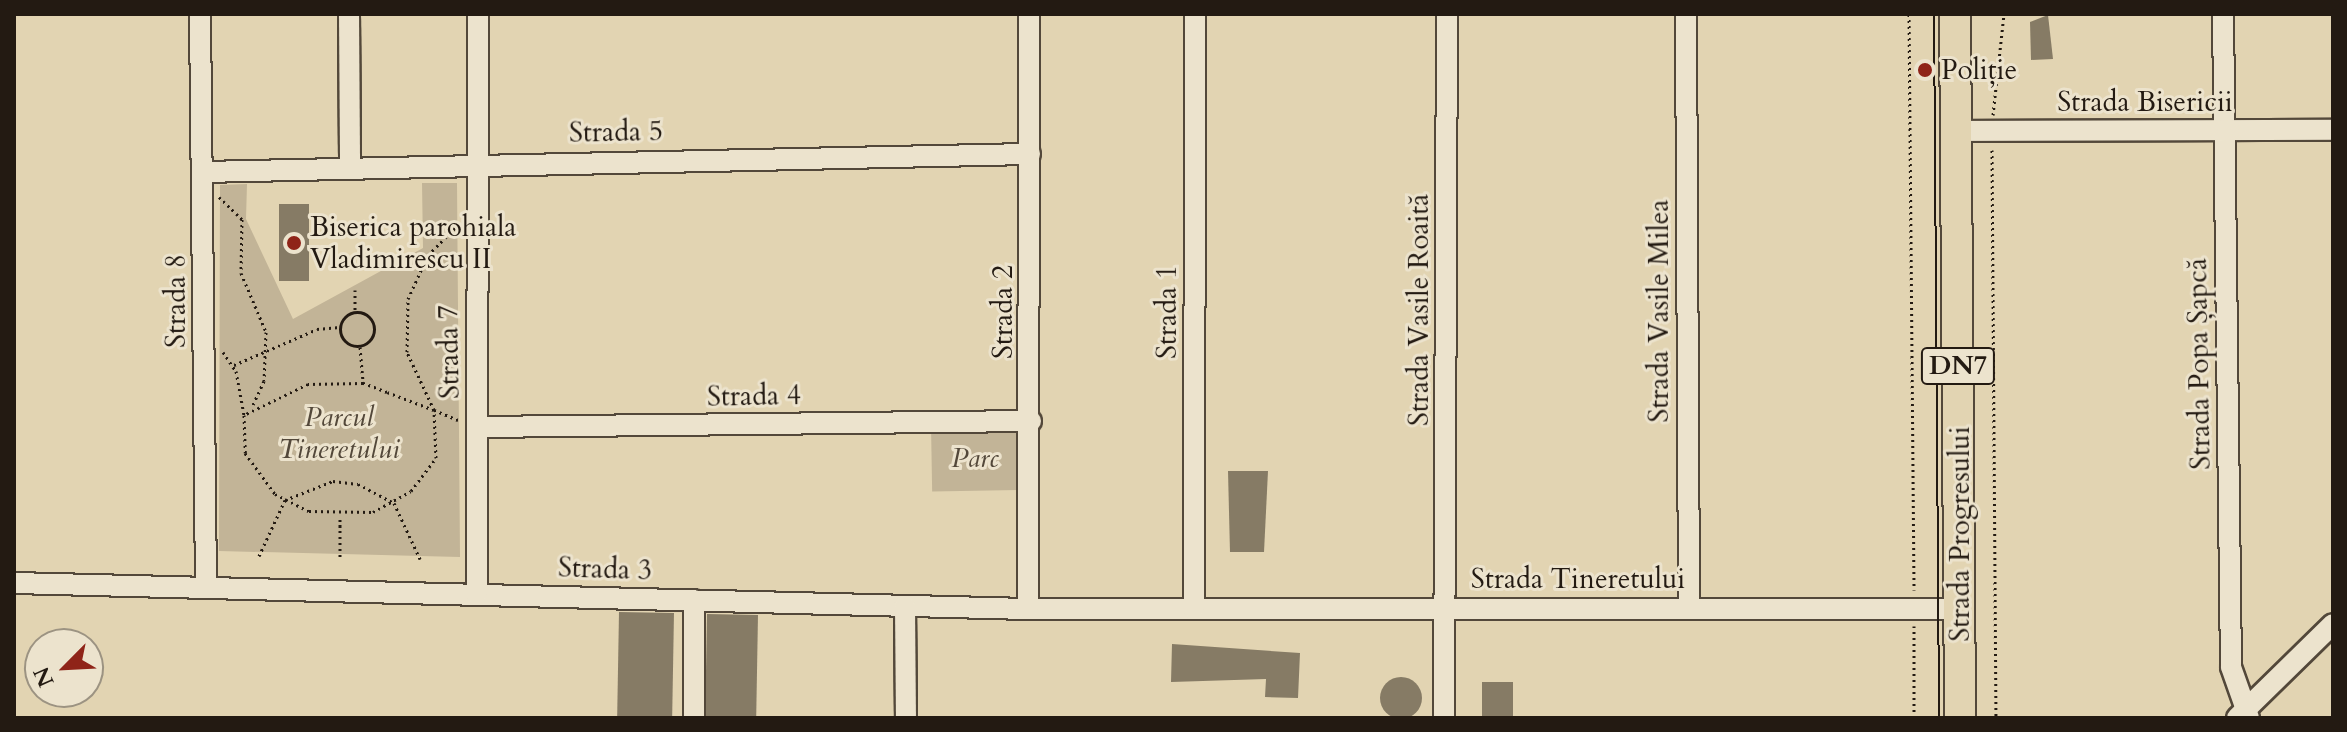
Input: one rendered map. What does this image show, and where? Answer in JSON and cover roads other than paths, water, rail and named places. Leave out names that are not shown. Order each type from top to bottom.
[{"type":"main road","name":"Strada Progresului","points":[[1955,14],[1960,718]]},
{"type":"street","name":"Strada 8","points":[[200,14],[206,588]]},
{"type":"street","points":[[349,14],[350,167]]},
{"type":"street","name":"Strada 7","points":[[477,594],[475,163],[478,14]]},
{"type":"street","name":"Strada 2","points":[[1028,609],[1031,421],[1029,14]]},
{"type":"street","name":"Strada 1","points":[[1194,609],[1195,14]]},
{"type":"street","name":"Strada Vasile Roaită","points":[[1444,718],[1447,14]]},
{"type":"street","name":"Strada Vasile Milea","points":[[1686,14],[1689,607]]},
{"type":"street","name":"Strada Popa Șapcă","points":[[2223,14],[2231,667],[2243,716]]},
{"type":"street","name":"Strada Bisericii","points":[[1956,131],[2333,130]]},
{"type":"street","name":"Strada 5","points":[[203,172],[475,163],[1030,154]]},
{"type":"street","name":"Strada 4","points":[[478,427],[1031,421]]},
{"type":"street","name":"Strada 3","points":[[14,583],[1028,609],[1194,609]]},
{"type":"street","points":[[694,600],[694,718]]},
{"type":"street","points":[[905,606],[906,718]]},
{"type":"street","name":"Strada Tineretului","points":[[1194,609],[1961,609]]},
{"type":"street","points":[[2243,716],[2333,624]]},
{"type":"tram line","points":[[1934,14],[1939,718]]},
{"type":"place","name":"Poliție","points":[[1925,70]]},
{"type":"place","name":"Biserica parohiala Vladimirescu II","points":[[294,243]]},
{"type":"park label","name":"Parcul Tineretului","points":[[339,433]]},
{"type":"park label","name":"Parc","points":[[975,458]]}]
